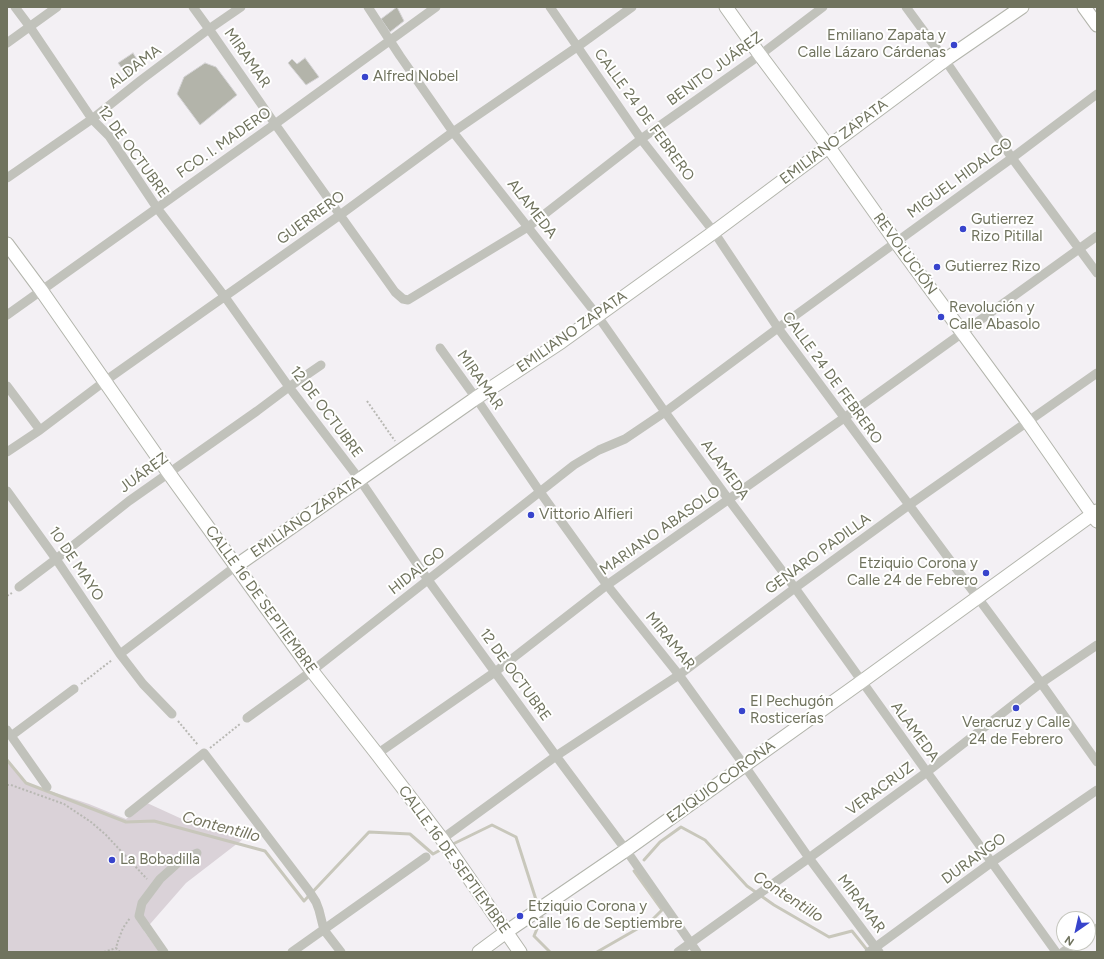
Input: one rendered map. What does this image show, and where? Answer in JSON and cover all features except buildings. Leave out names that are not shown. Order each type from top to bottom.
[{"type":"street","name":"12 DE OCTUBRE","points":[[15,7],[92,119],[109,136],[157,208],[225,297],[289,387],[360,480],[428,580],[626,850],[697,952]]},
{"type":"street","points":[[7,43],[57,7]]},
{"type":"street","name":"MIRAMAR","points":[[193,7],[395,292],[403,299],[408,300],[528,227]]},
{"type":"street","name":"ALDAMA","points":[[7,178],[92,119],[141,80],[241,7]]},
{"type":"street","name":"ALAMEDA","points":[[368,7],[453,132],[597,315],[665,412],[795,588],[1056,952]]},
{"type":"street","name":"FCO. I. MADERO","points":[[7,315],[436,7]]},
{"type":"street","name":"CALLE 24 DE FEBRERO","points":[[550,7],[641,139],[714,232],[778,328],[978,597],[1097,762]]},
{"type":"street","name":"GUERRERO","points":[[7,452],[40,430],[106,381],[340,215],[453,132],[578,47],[632,7]]},
{"type":"street","name":"REVOLUCIÓN","points":[[726,7],[1095,515]]},
{"type":"street","name":"BENITO JUÁREZ","points":[[528,227],[641,139],[760,55],[823,7]]},
{"type":"street","points":[[906,7],[945,60],[1012,158],[1097,273]]},
{"type":"street","name":"EMILIANO ZAPATA","points":[[120,654],[236,566],[476,398],[561,342],[714,232],[945,60],[1022,7]]},
{"type":"street","points":[[1084,7],[1097,25]]},
{"type":"street","name":"MIGUEL HIDALGO","points":[[665,412],[1097,94]]},
{"type":"street","name":"MARIANO ABASOLO","points":[[377,754],[495,672],[607,585],[729,500],[1097,236]]},
{"type":"street","name":"CALLE 16 DE SEPTIEMBRE","points":[[7,244],[106,381],[168,472],[312,671],[442,839],[520,952]]},
{"type":"street","name":"MIRAMAR","points":[[440,348],[540,492],[607,585],[680,675],[875,950]]},
{"type":"street","name":"JUÁREZ","points":[[19,587],[129,500],[257,411],[321,364]]},
{"type":"street","name":"GENARO PADILLA","points":[[442,839],[556,756],[680,675],[795,588],[1097,373]]},
{"type":"street","points":[[7,386],[40,430]]},
{"type":"street","name":"HIDALGO","points":[[247,718],[312,671],[574,465],[599,450],[625,439],[665,412]]},
{"type":"street","name":"10 DE MAYO","points":[[7,491],[56,559],[120,654],[143,684],[172,714]]},
{"type":"street","name":"EZIQUIO CORONA","points":[[479,952],[626,850],[978,597],[1095,515]]},
{"type":"street","name":"VERACRUZ","points":[[678,952],[927,772],[1041,683],[1097,645]]},
{"type":"street","points":[[47,787],[9,733],[74,689]]},
{"type":"street","points":[[129,813],[204,753],[309,891],[316,902],[324,930],[341,952]]},
{"type":"street","name":"DURANGO","points":[[875,950],[992,862],[1097,790]]},
{"type":"street","points":[[164,952],[139,916],[142,903],[160,879],[180,861],[196,853]]},
{"type":"street","points":[[292,952],[426,857]]},
{"type":"path","points":[[367,401],[402,450]]},
{"type":"path","points":[[74,689],[120,654]]},
{"type":"path","points":[[172,714],[204,753],[247,718]]},
{"type":"path","points":[[7,785],[11,785],[64,804],[91,822],[106,835],[148,880]]},
{"type":"path","points":[[116,948],[123,928],[131,917]]},
{"type":"path","points":[[104,952],[116,948]]},
{"type":"path","points":[[116,948],[120,952]]},
{"type":"shaded area","name":"La Bobadilla","points":[[7,760],[26,783],[89,804],[126,819],[147,803],[182,819],[213,819],[247,836],[186,883],[144,931],[159,952],[7,952]]},
{"type":"waterway","name":"Contentillo","points":[[7,760],[26,783],[126,822],[154,821],[265,851],[304,901],[369,832],[410,834],[433,854],[444,848]]},
{"type":"waterway","name":"Contentillo","points":[[451,845],[492,825],[516,837],[538,906]]},
{"type":"waterway","name":"Contentillo","points":[[644,860],[660,842],[681,827],[705,840],[747,886],[774,905],[829,937],[852,931],[868,951]]},
{"type":"waterway","name":"Contentillo","points":[[597,952],[651,921],[662,910],[634,871]]},
{"type":"waterway","name":"Contentillo","points":[[540,913],[542,917],[534,936],[550,952]]},
{"type":"place","name":"Emiliano Zapata y Calle Lázaro Cárdenas","points":[[954,45]]},
{"type":"place","name":"Alfred Nobel","points":[[365,77]]},
{"type":"place","name":"Gutierrez Rizo Pitillal","points":[[963,229]]},
{"type":"place","name":"Gutierrez Rizo","points":[[937,267]]},
{"type":"place","name":"Revolución y Calle Abasolo","points":[[941,317]]},
{"type":"place","name":"Vittorio Alfieri","points":[[531,515]]},
{"type":"place","name":"Etziquio Corona y Calle 24 de Febrero","points":[[986,573]]},
{"type":"place","name":"Veracruz y Calle 24 de Febrero","points":[[1016,708]]},
{"type":"place","name":"El Pechugón Rosticerías","points":[[742,711]]},
{"type":"place","name":"La Bobadilla","points":[[112,860]]},
{"type":"place","name":"Etziquio Corona y Calle 16 de Septiembre","points":[[520,916]]}]
